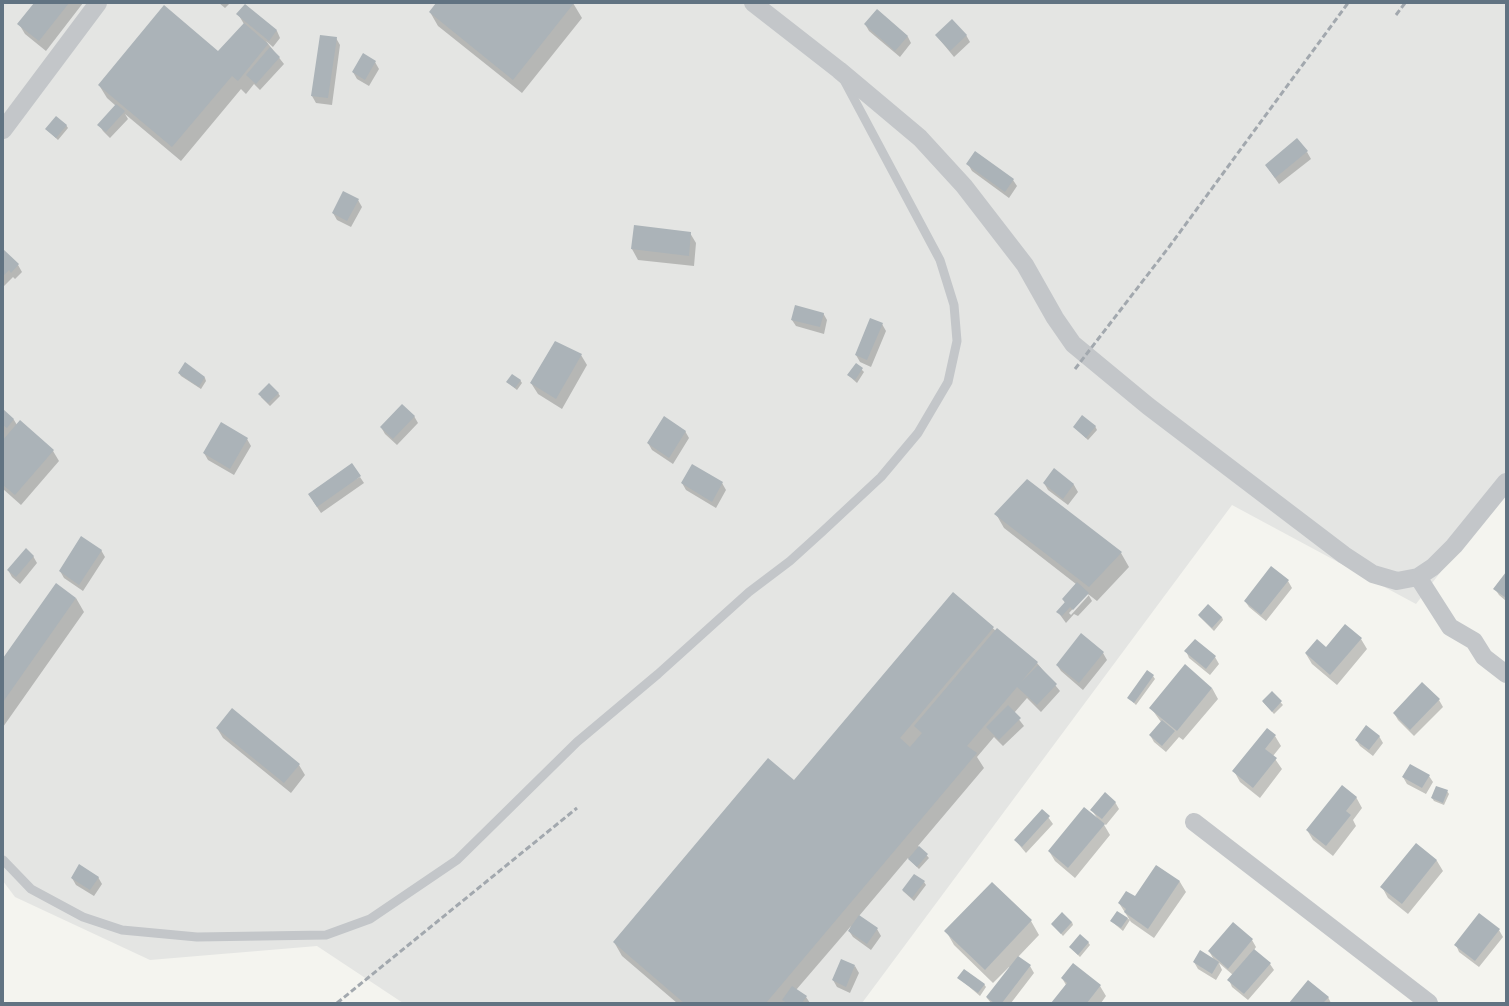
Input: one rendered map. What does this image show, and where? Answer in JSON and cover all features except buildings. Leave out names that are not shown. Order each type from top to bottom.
[{"type":"street","points":[[3,130],[98,3]]},
{"type":"street","points":[[753,3],[839,70],[920,138],[964,186],[1025,265],[1055,318],[1073,344],[1148,406],[1344,555],[1373,574],[1397,581],[1418,577],[1433,567],[1454,546],[1506,482]]},
{"type":"street","points":[[1418,577],[1450,627],[1474,641],[1484,657],[1506,674]]},
{"type":"street","points":[[1194,822],[1429,1003]]},
{"type":"lane","points":[[3,860],[31,889],[82,917],[122,930],[197,936],[326,935],[370,919],[457,860],[577,742],[658,674],[749,592],[790,561],[881,477],[918,433],[948,382],[957,341],[954,305],[940,260],[839,70]]},
{"type":"shaded area","points":[[3,3],[1506,3],[1506,487],[1416,604],[1232,505],[862,1003],[403,1003],[317,946],[150,960],[15,897],[3,881]]},
{"type":"railway","points":[[1075,369],[1169,247],[1348,3]]},
{"type":"railway","points":[[1396,15],[1405,3]]},
{"type":"railway","points":[[337,1003],[577,808]]}]
